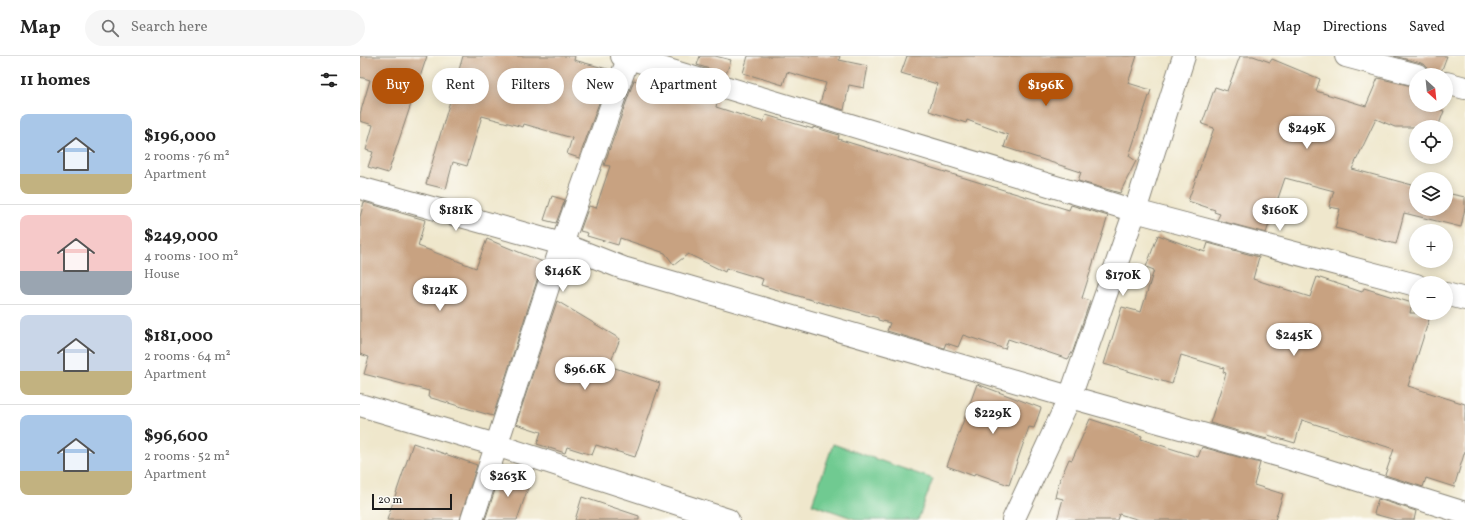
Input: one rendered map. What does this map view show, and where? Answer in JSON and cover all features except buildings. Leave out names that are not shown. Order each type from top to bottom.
[{"type":"street","points":[[1013,520],[1070,398],[1135,211],[1184,56]]},
{"type":"street","points":[[1346,56],[1409,73]]},
{"type":"street","points":[[472,520],[562,244],[626,57],[1135,211],[1409,283]]},
{"type":"street","points":[[1453,85],[1465,88]]},
{"type":"street","points":[[360,188],[562,244],[623,268],[1070,398],[1284,457],[1465,513]]},
{"type":"street","points":[[1453,296],[1465,299]]},
{"type":"street","points":[[360,405],[496,445],[728,520]]},
{"type":"green space","points":[[833,444],[933,479],[918,520],[858,520],[812,504]]}]
